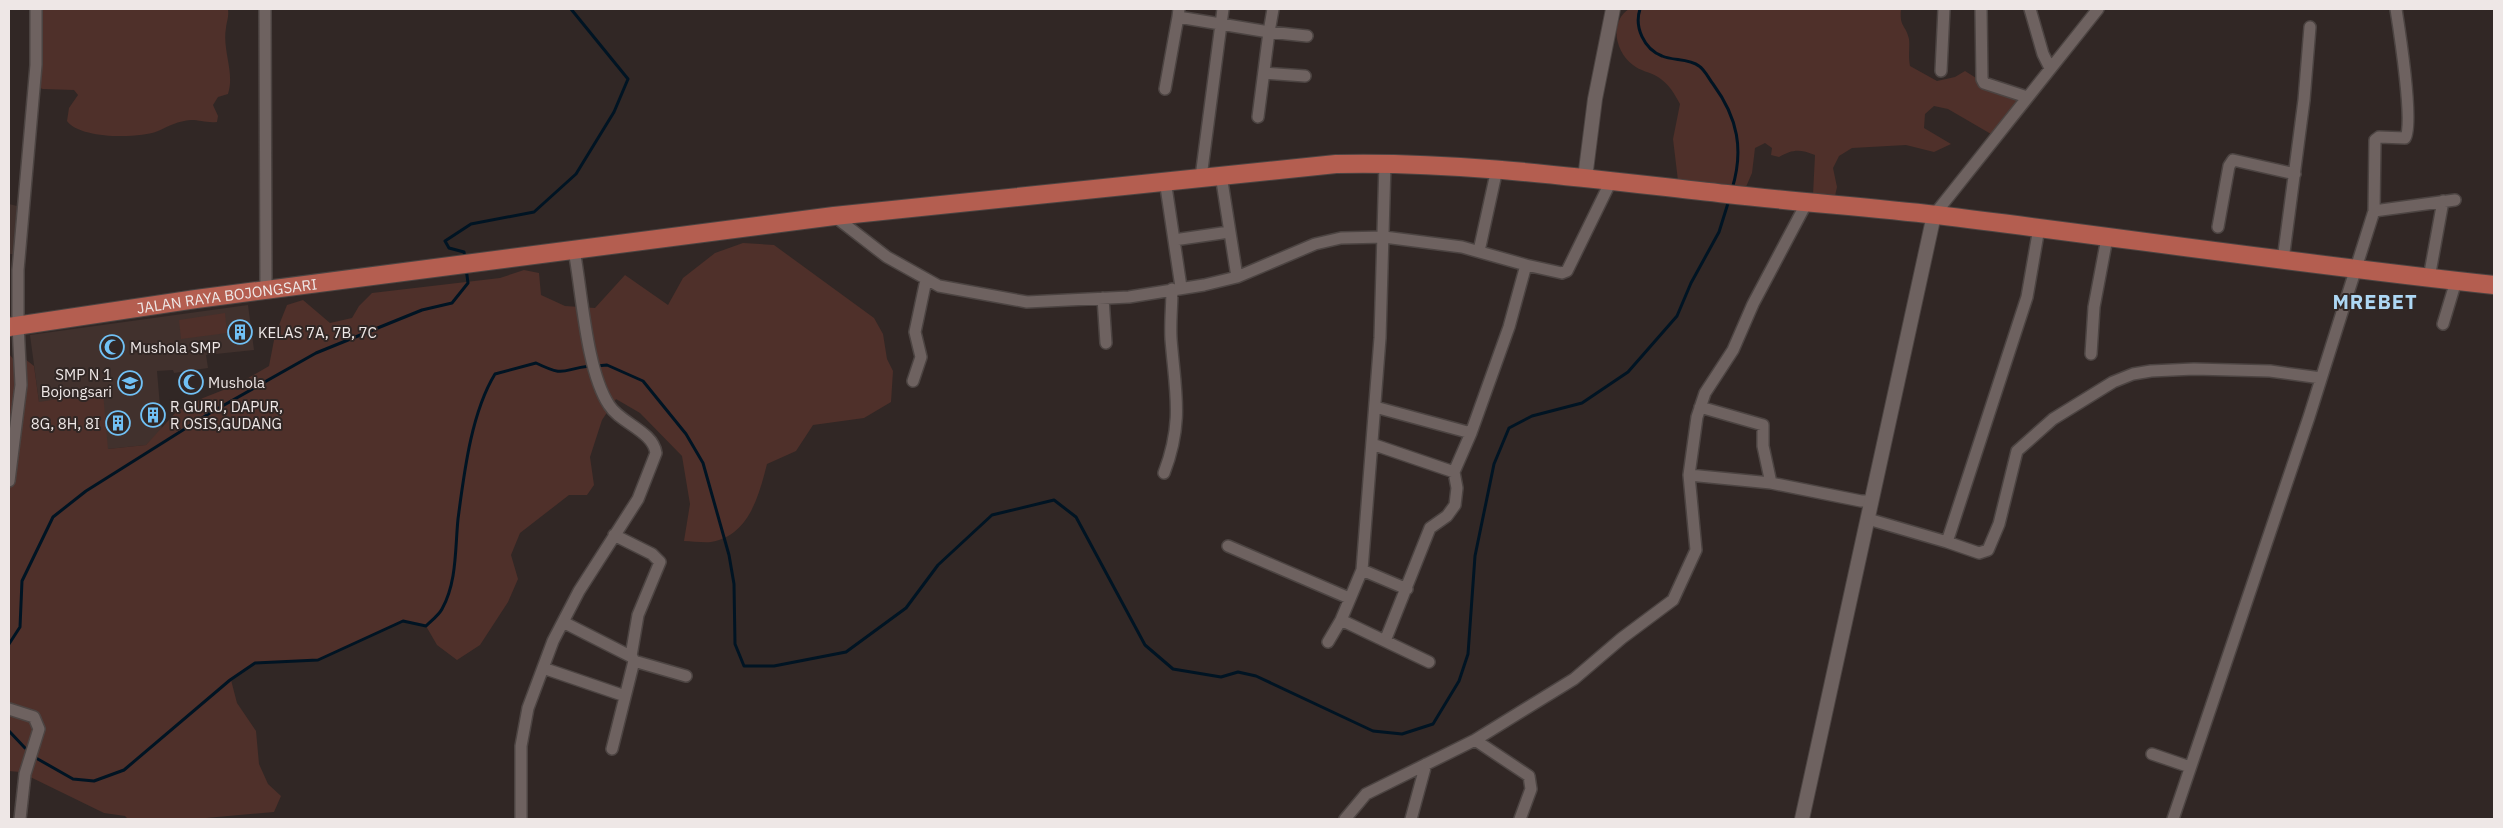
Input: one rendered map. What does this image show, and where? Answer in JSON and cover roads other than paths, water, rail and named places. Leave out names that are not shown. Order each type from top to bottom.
[{"type":"main road","name":"JALAN RAYA BOJONGSARI","points":[[13,326],[266,290],[834,216],[1165,180],[1336,164],[1385,162],[1496,169],[1934,215],[2355,270],[2494,285]]},
{"type":"street","points":[[9,481],[21,384],[13,326],[36,65],[36,9]]},
{"type":"street","points":[[265,9],[266,290]]},
{"type":"street","points":[[1201,177],[1223,9]]},
{"type":"street","points":[[1258,117],[1273,9]]},
{"type":"street","points":[[1585,178],[1595,100],[1613,9]]},
{"type":"street","points":[[1941,70],[1944,9]]},
{"type":"street","points":[[1981,9],[1981,60],[1984,83],[2027,97]]},
{"type":"street","points":[[2030,9],[2041,47],[2050,68]]},
{"type":"street","points":[[1802,819],[1934,215],[2098,9]]},
{"type":"street","points":[[2173,819],[2321,378],[2374,211],[2375,140],[2380,137],[2405,138],[2409,133],[2408,99],[2396,9]]},
{"type":"street","points":[[1165,89],[1179,13],[1221,25],[1307,36]]},
{"type":"street","points":[[2283,260],[2295,174],[2310,27]]},
{"type":"street","points":[[1264,73],[1306,76]]},
{"type":"street","points":[[2218,226],[2229,166],[2233,160],[2295,174]]},
{"type":"street","points":[[1328,642],[1341,620],[1362,570],[1375,407],[1384,237],[1385,162]]},
{"type":"street","points":[[1480,251],[1496,169]]},
{"type":"street","points":[[1221,175],[1237,277]]},
{"type":"street","points":[[1164,473],[1175,442],[1178,406],[1170,323],[1176,288],[1174,240],[1165,180]]},
{"type":"street","points":[[834,216],[886,257],[939,286],[1027,302],[1129,297],[1204,285],[1237,277],[1315,244],[1341,238],[1384,237],[1480,251],[1526,265],[1562,273],[1567,271],[1611,181]]},
{"type":"street","points":[[2374,211],[2449,201],[2430,278]]},
{"type":"street","points":[[1345,819],[1366,794],[1475,740],[1574,679],[1622,638],[1673,600],[1696,550],[1689,475],[1700,407],[1705,393],[1733,350],[1753,304],[1807,202]]},
{"type":"street","points":[[1947,542],[2027,296],[2039,228]]},
{"type":"street","points":[[1174,240],[1229,232]]},
{"type":"street","points":[[2092,354],[2094,307],[2107,238]]},
{"type":"street","points":[[520,819],[521,746],[524,721],[543,668],[578,591],[638,499],[656,453],[651,442],[609,406],[595,375],[574,250]]},
{"type":"street","points":[[1385,641],[1430,528],[1446,516],[1455,505],[1457,488],[1454,472],[1471,433],[1509,327],[1526,265]]},
{"type":"street","points":[[912,381],[922,357],[915,332],[926,280]]},
{"type":"street","points":[[2443,324],[2456,281]]},
{"type":"street","points":[[1103,298],[1106,343]]},
{"type":"street","points":[[1868,520],[1979,553],[1988,550],[1999,524],[2018,451],[2053,419],[2113,382],[2142,372],[2194,369],[2270,371],[2321,378]]},
{"type":"street","points":[[1375,407],[1471,433]]},
{"type":"street","points":[[1700,407],[1763,425],[1763,446],[1771,483]]},
{"type":"street","points":[[1372,444],[1454,472]]},
{"type":"street","points":[[1689,475],[1771,483],[1861,501],[1872,501]]},
{"type":"street","points":[[612,749],[632,659],[638,615],[660,562],[652,554],[614,535]]},
{"type":"street","points":[[1228,546],[1349,598]]},
{"type":"street","points":[[1362,570],[1407,589]]},
{"type":"street","points":[[1341,620],[1429,662]]},
{"type":"street","points":[[563,622],[632,659],[686,676]]},
{"type":"street","points":[[543,668],[624,696]]},
{"type":"street","points":[[9,709],[34,717],[38,724],[38,735],[25,774],[20,819]]},
{"type":"street","points":[[1475,740],[1529,776],[1532,789],[1520,819]]},
{"type":"street","points":[[2152,754],[2190,767]]},
{"type":"street","points":[[1411,819],[1426,764]]},
{"type":"waterway","points":[[465,257],[464,252],[449,248],[445,241],[471,224],[534,212],[576,174],[614,112],[628,79],[571,9]]},
{"type":"waterway","points":[[1640,9],[1638,23],[1642,37],[1650,48],[1662,56],[1695,63],[1699,66],[1707,75],[1728,109],[1733,122],[1738,148],[1736,175],[1732,189]]},
{"type":"waterway","points":[[596,366],[607,365],[643,381],[686,434],[703,463],[729,555],[734,584],[735,644],[744,666],[774,666],[846,652],[906,608],[938,565],[992,515],[1054,500],[1076,517],[1145,645],[1173,669],[1221,677],[1238,672],[1256,676],[1373,731],[1402,734],[1433,724],[1459,681],[1468,654],[1475,556],[1494,464],[1509,428],[1532,416],[1582,403],[1628,372],[1677,316],[1691,283],[1719,232],[1729,200]]},
{"type":"waterway","points":[[9,644],[20,627],[22,581],[53,517],[86,491],[210,413],[316,353],[422,310],[452,303],[468,283],[466,268]]},
{"type":"waterway","points":[[36,758],[73,779],[94,781],[124,770],[230,680],[255,663],[318,660],[403,621],[426,626],[441,611],[447,599],[453,577],[460,501],[474,425],[495,374],[536,363],[559,371],[590,366]]},
{"type":"waterway","points":[[9,731],[25,748]]},
{"type":"place","name":"KELAS 7A, 7B, 7C","points":[[240,332]]},
{"type":"place","name":"Mushola SMP","points":[[112,347]]},
{"type":"place","name":"Mushola","points":[[191,382]]},
{"type":"place","name":"SMP N 1 Bojongsari","points":[[130,383]]},
{"type":"place","name":"R GURU, DAPUR, R OSIS,GUDANG","points":[[153,415]]},
{"type":"place","name":"8G, 8H, 8I","points":[[118,423]]},
{"type":"district","name":"MREBET","points":[[2375,301]]}]
